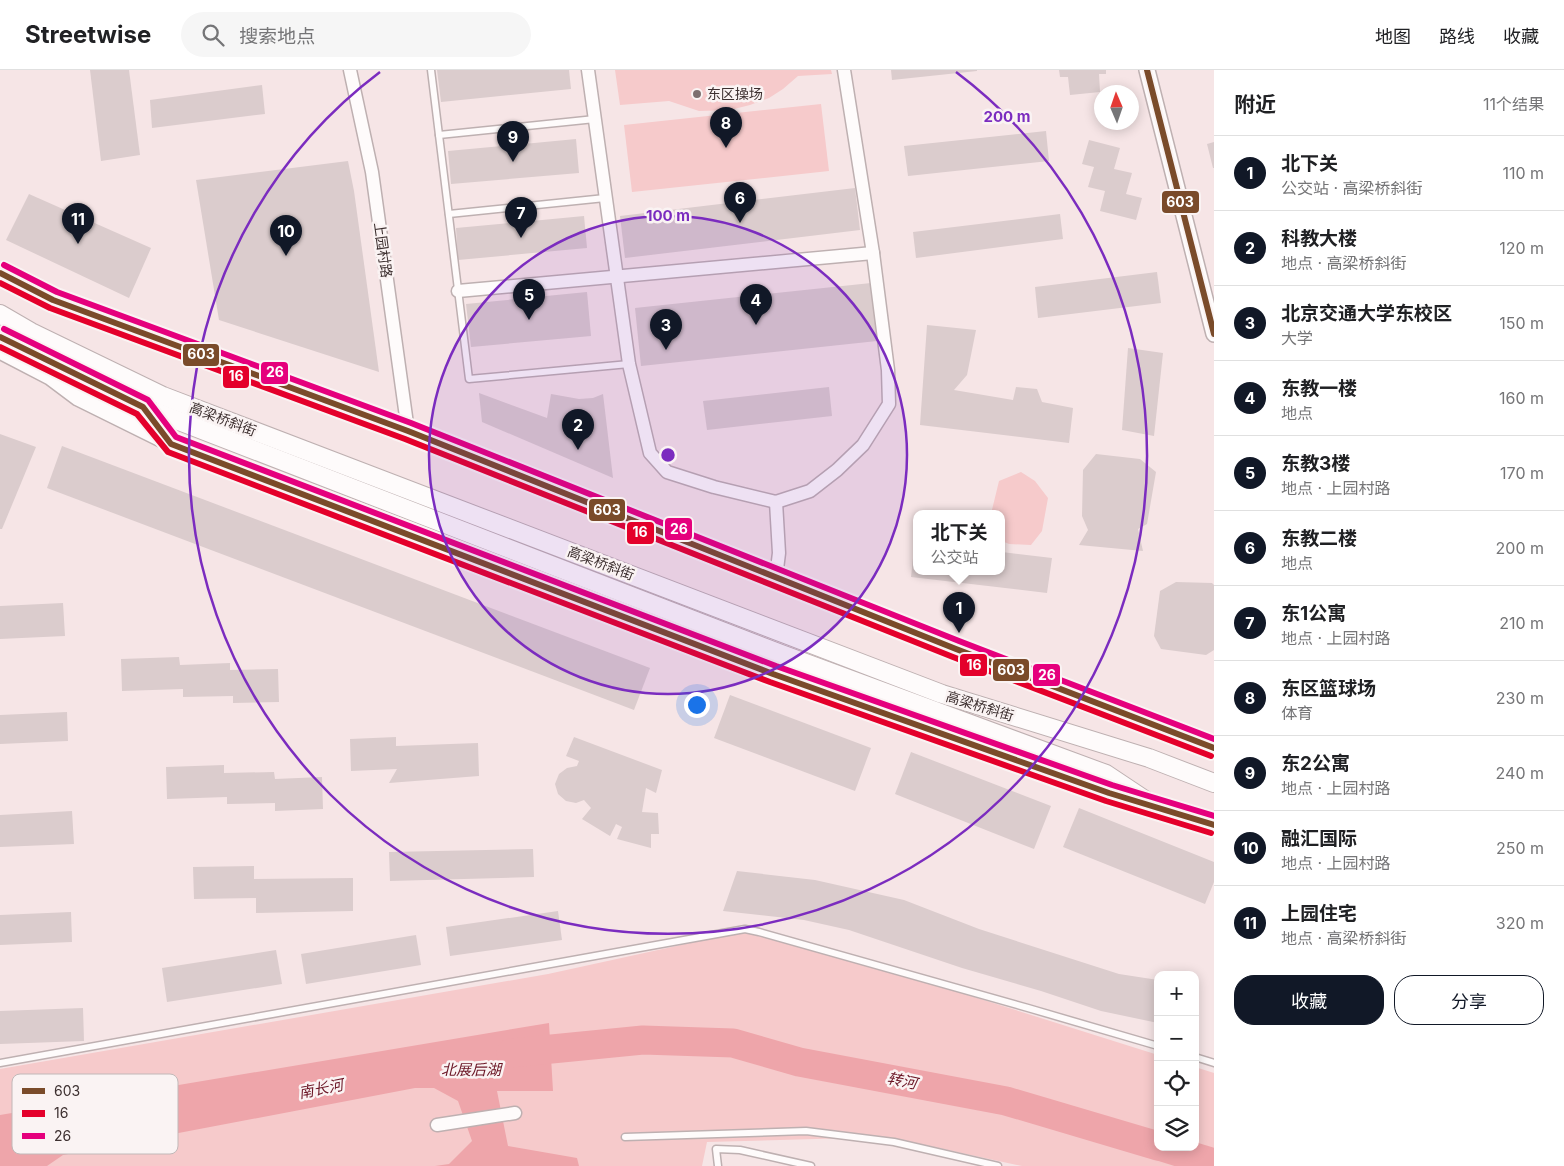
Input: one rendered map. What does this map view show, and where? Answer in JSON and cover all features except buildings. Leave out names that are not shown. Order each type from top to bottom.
[{"type":"main road","name":"高梁桥斜街","points":[[0,314],[163,396],[942,694],[1149,758],[1214,783]]},
{"type":"main road","name":"高梁桥斜街","points":[[0,337],[143,407],[781,654],[1106,774],[1154,806],[1214,825]]},
{"type":"street","name":"上园村路","points":[[350,70],[372,172],[408,431]]},
{"type":"street","points":[[588,70],[629,364],[650,453],[667,472],[714,487],[776,502],[810,491],[837,470],[863,445],[888,404],[888,370],[873,253],[844,70]]},
{"type":"street","points":[[1148,70],[1214,334]]},
{"type":"street","points":[[458,291],[873,253]]},
{"type":"street","points":[[0,273],[54,300],[408,431],[956,649],[1214,748]]},
{"type":"street","name":"高梁桥斜街","points":[[0,351],[50,377],[78,398],[171,444],[773,674],[1109,793],[1154,806]]},
{"type":"street","points":[[143,407],[171,444]]},
{"type":"street","points":[[776,502],[779,553],[776,577]]},
{"type":"street","points":[[437,1125],[515,1113]]},
{"type":"lane","points":[[431,70],[469,379],[629,364]]},
{"type":"lane","points":[[439,136],[595,119]]},
{"type":"lane","points":[[449,214],[605,198]]},
{"type":"lane","points":[[0,1063],[745,929],[999,999],[1154,1045]]},
{"type":"lane","points":[[1199,1058],[1214,1063]]},
{"type":"lane","points":[[625,1136],[806,1131],[894,1142],[998,1166]]},
{"type":"lane","points":[[718,1166],[716,1149],[740,1150],[810,1166]]},
{"type":"shaded area","name":"东区操场","points":[[615,70],[831,70],[832,74],[798,76],[769,98],[750,105],[730,110],[699,111],[669,101],[620,105]]},
{"type":"shaded area","points":[[821,104],[829,171],[632,192],[624,125]]},
{"type":"shaded area","points":[[1021,472],[1035,481],[1048,498],[1042,531],[1031,545],[1005,542],[1005,510],[992,510],[999,481]]},
{"type":"shaded area","points":[[745,931],[898,973],[1154,1054],[1154,1151],[1199,1151],[1199,1068],[1214,1073],[1214,1166],[1022,1166],[888,1137],[707,1142],[702,1166],[0,1166],[0,1069],[548,974]]},
{"type":"water","name":"北展后湖","points":[[549,1023],[553,1091],[497,1091],[508,1146],[577,1158],[579,1166],[435,1166],[449,1164],[472,1141],[458,1101],[434,1088],[415,1088],[178,1133],[178,1085]]},
{"type":"water","name":"北展后湖","points":[[12,1113],[12,1154],[68,1154],[63,1155],[47,1166],[0,1166],[0,1115]]},
{"type":"waterway","name":"转河","points":[[511,1053],[643,1040],[733,1043],[799,1062],[1006,1101],[1154,1145]]},
{"type":"waterway","name":"转河","points":[[1175,1151],[1214,1163]]},
{"type":"transit line","name":"603","points":[[1147,70],[1214,334]]},
{"type":"transit line","name":"26","points":[[4,265],[57,292],[411,423],[959,641],[1214,739]]},
{"type":"transit line","name":"603","points":[[0,273],[53,300],[408,431],[956,649],[1214,748]]},
{"type":"transit line","name":"16","points":[[0,283],[50,308],[405,439],[953,657],[1211,756]]},
{"type":"transit line","name":"26","points":[[4,329],[148,400],[176,437],[776,666],[1112,785],[1214,816]]},
{"type":"transit line","name":"603","points":[[0,337],[143,407],[171,444],[773,674],[1109,793],[1214,825]]},
{"type":"transit line","name":"16","points":[[0,347],[137,414],[168,452],[770,682],[1106,801],[1211,833]]},
{"type":"place","name":"东区操场","points":[[697,94]]},
{"type":"place","name":"东区篮球场","points":[[726,148]]},
{"type":"place","name":"东2公寓","points":[[513,162]]},
{"type":"place","name":"东教二楼","points":[[740,223]]},
{"type":"place","name":"东1公寓","points":[[521,238]]},
{"type":"place","name":"上园住宅","points":[[78,244]]},
{"type":"place","name":"融汇国际","points":[[286,256]]},
{"type":"place","name":"东教3楼","points":[[529,320]]},
{"type":"place","name":"东教一楼","points":[[756,325]]},
{"type":"place","name":"北京交通大学东校区","points":[[666,350]]},
{"type":"place","name":"科教大楼","points":[[578,450]]},
{"type":"place","name":"北下关","points":[[959,633]]},
{"type":"water label","name":"南长河","points":[[321,1089]]}]
